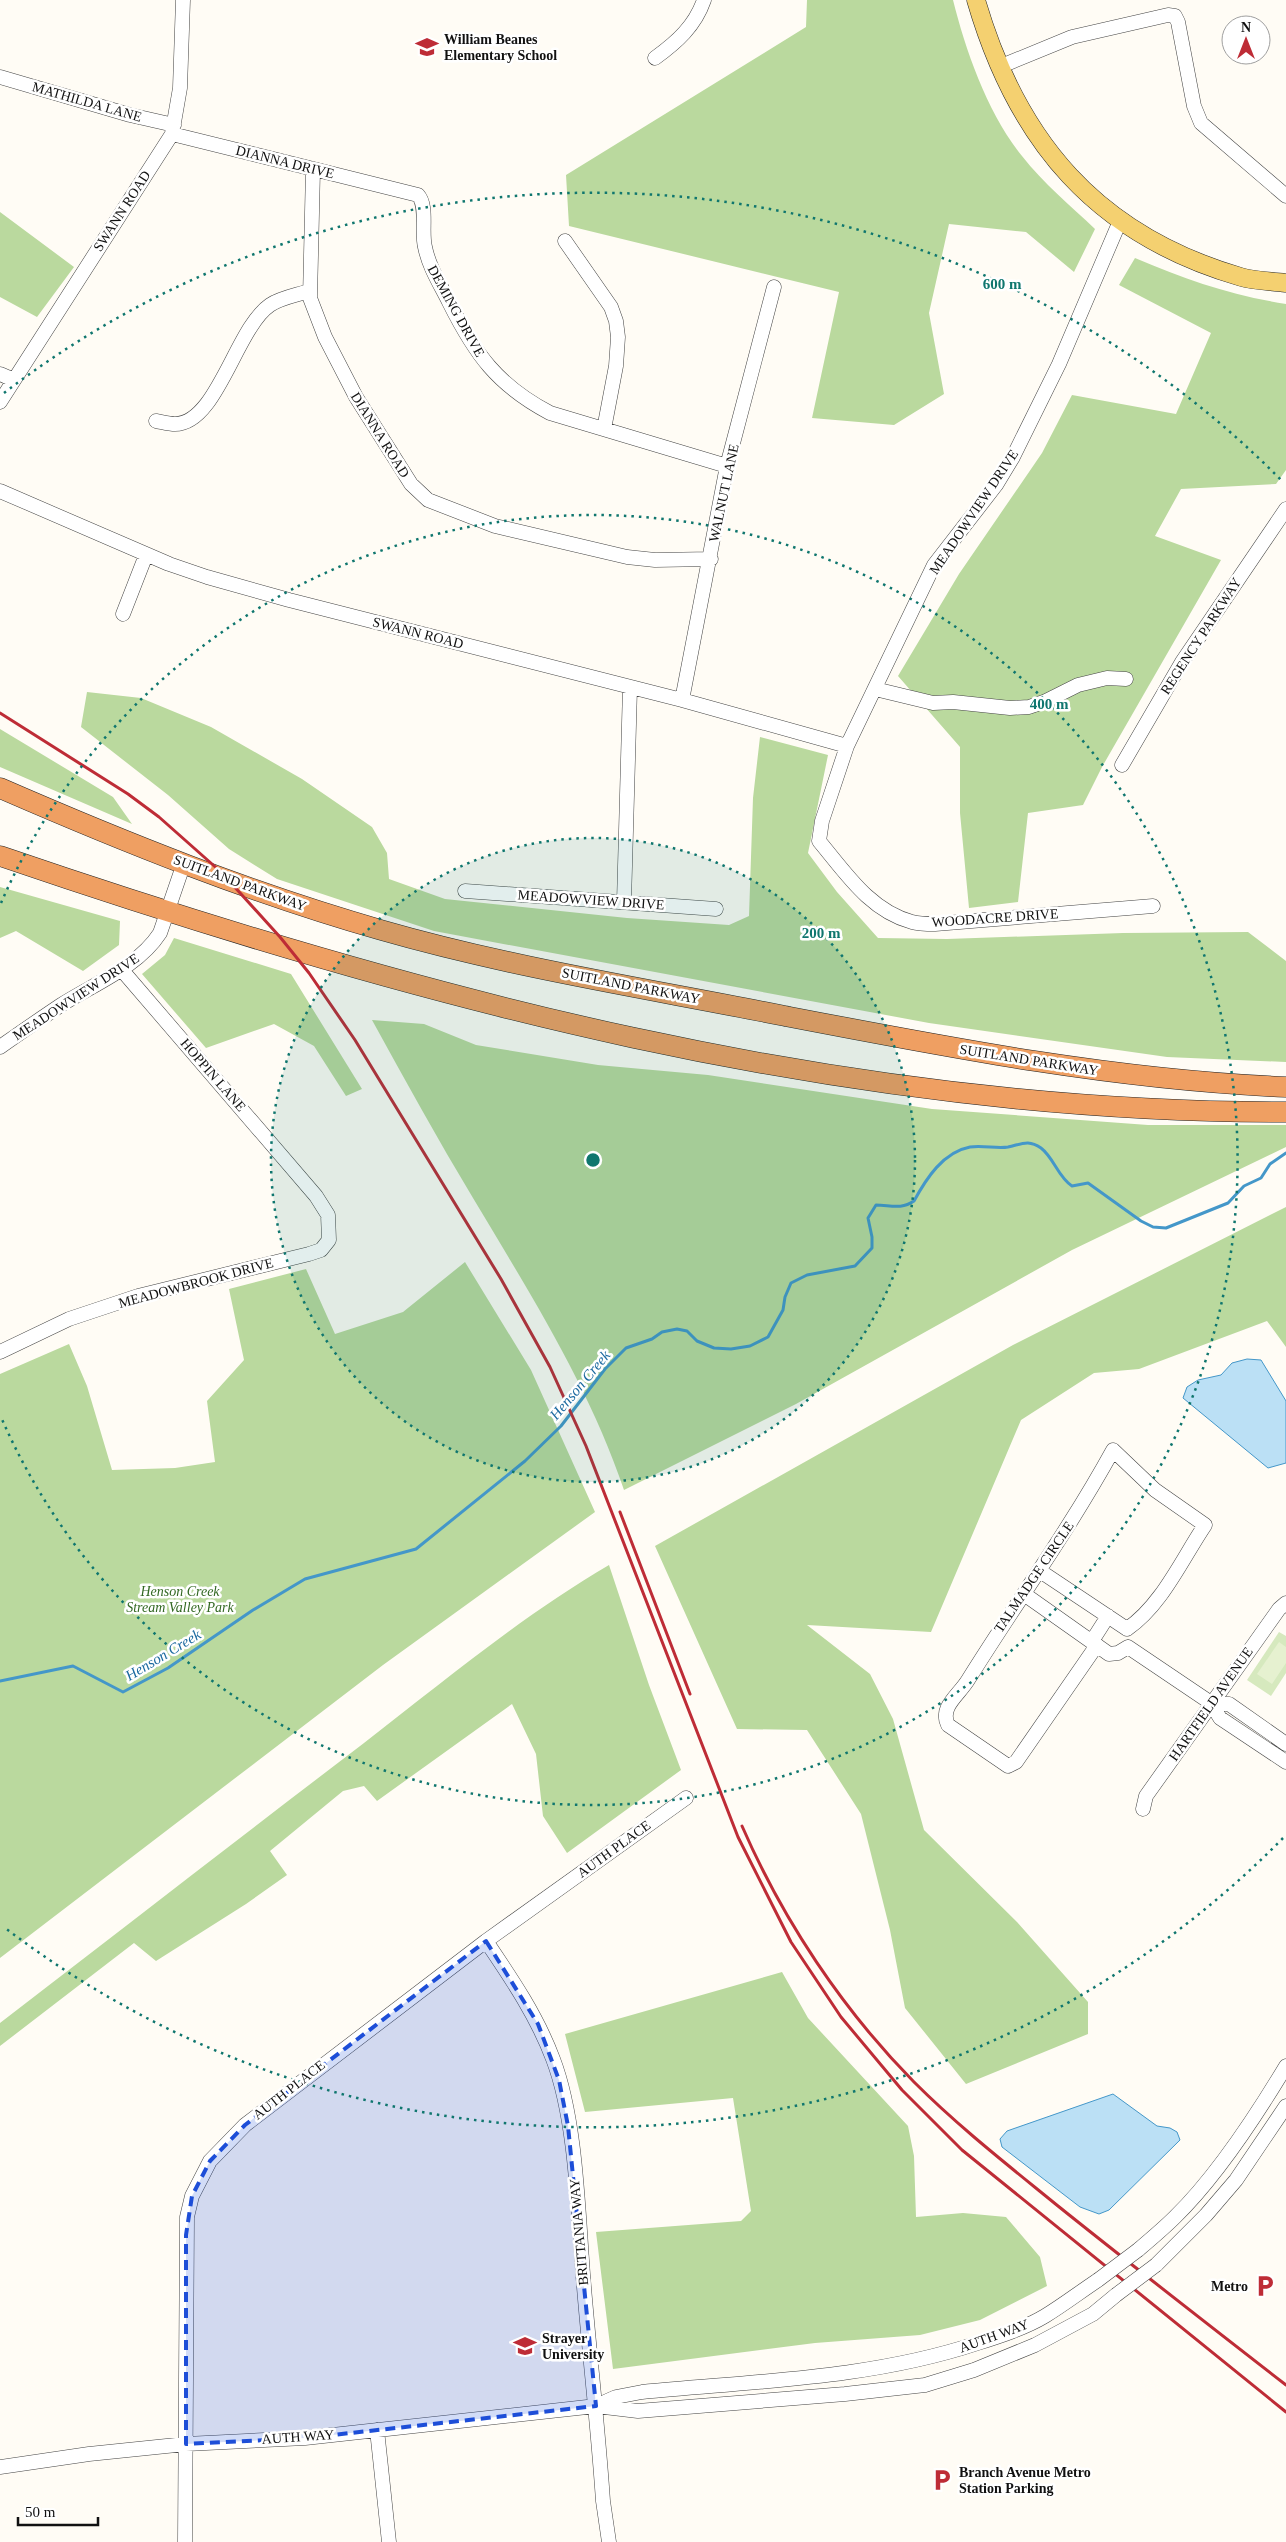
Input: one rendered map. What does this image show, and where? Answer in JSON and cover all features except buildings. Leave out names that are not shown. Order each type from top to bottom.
[{"type":"highway","name":"SUITLAND PARKWAY","points":[[0,788],[184,863],[271,896],[353,922],[457,950],[525,965],[1010,1059],[1154,1078],[1286,1088]]},
{"type":"highway","points":[[0,856],[167,911],[351,967],[494,1007],[626,1037],[764,1064],[909,1086],[1034,1101],[1163,1109],[1286,1112]]},
{"type":"main road","points":[[976,0],[999,67],[1018,106],[1038,139],[1074,181],[1120,221],[1192,259],[1242,277],[1286,283]]},
{"type":"street","name":"SWANN ROAD","points":[[0,402],[173,129],[180,88],[183,0]]},
{"type":"street","points":[[655,58],[689,29],[697,18],[704,0]]},
{"type":"street","points":[[999,67],[1072,37],[1168,15],[1174,16],[1178,22],[1194,106],[1201,123],[1286,196]]},
{"type":"street","name":"MATHILDA LANE","points":[[0,77],[173,129]]},
{"type":"street","name":"DIANNA DRIVE","points":[[173,129],[313,170],[397,189]]},
{"type":"street","name":"DIANNA ROAD","points":[[313,170],[310,291],[325,336],[356,397],[410,484],[428,500],[494,526],[627,557],[655,560],[711,559]]},
{"type":"street","name":"DEMING DRIVE","points":[[397,189],[412,192],[420,197],[427,257],[460,324],[487,367],[527,401],[550,413],[727,466]]},
{"type":"street","name":"MEADOWVIEW DRIVE","points":[[847,746],[934,565],[996,485],[1013,457],[1067,347],[1120,221]]},
{"type":"street","points":[[565,241],[611,307],[616,321],[618,337],[616,366],[604,429]]},
{"type":"street","name":"WALNUT LANE","points":[[682,700],[711,559],[727,466],[774,287]]},
{"type":"street","points":[[156,421],[176,425],[195,417],[209,401],[226,374],[249,327],[270,305],[310,291]]},
{"type":"street","points":[[0,374],[14,380]]},
{"type":"street","name":"SWANN ROAD","points":[[0,491],[146,555],[198,574],[289,600],[682,700],[847,746]]},
{"type":"street","name":"REGENCY PARKWAY","points":[[1122,765],[1182,662],[1286,509]]},
{"type":"street","points":[[123,614],[146,555]]},
{"type":"street","points":[[875,689],[933,703],[959,703],[1010,708],[1029,707],[1078,685],[1107,678],[1126,679]]},
{"type":"street","points":[[624,902],[630,688]]},
{"type":"street","name":"WOODACRE DRIVE","points":[[847,746],[822,820],[819,841],[862,893],[880,907],[912,922],[935,924],[1153,906]]},
{"type":"street","name":"MEADOWVIEW DRIVE","points":[[0,1047],[60,1006],[131,963],[156,940],[184,863]]},
{"type":"street","name":"MEADOWVIEW DRIVE","points":[[466,891],[716,909]]},
{"type":"street","name":"HOPPIN LANE","points":[[121,968],[304,1182]]},
{"type":"street","name":"MEADOWBROOK DRIVE","points":[[0,1352],[69,1319],[138,1296],[321,1250],[329,1240],[328,1215],[322,1204],[304,1182]]},
{"type":"street","name":"TALMADGE CIRCLE","points":[[1094,1643],[1016,1762],[1008,1766],[948,1725],[944,1718],[946,1709],[964,1686],[1040,1571],[1113,1450],[1155,1490],[1205,1525],[1142,1619],[1127,1629]]},
{"type":"street","points":[[1040,1571],[1127,1629],[1128,1647]]},
{"type":"street","points":[[1024,1594],[1109,1654],[1118,1653],[1128,1647]]},
{"type":"street","name":"HARTFIELD AVENUE","points":[[1143,1808],[1146,1796],[1279,1609],[1286,1603]]},
{"type":"street","points":[[1094,1643],[1108,1616]]},
{"type":"street","points":[[1128,1647],[1211,1703],[1220,1718],[1286,1762]]},
{"type":"street","points":[[1211,1703],[1229,1704],[1286,1744]]},
{"type":"street","name":"AUTH PLACE","points":[[185,2542],[187,2217],[192,2196],[210,2161],[244,2125],[486,1941],[686,1798]]},
{"type":"street","name":"BRITTANIA WAY","points":[[486,1941],[538,2024],[554,2061],[559,2080],[568,2126],[577,2198],[603,2502],[609,2542]]},
{"type":"street","name":"AUTH WAY","points":[[596,2406],[616,2397],[642,2392],[806,2377],[881,2367],[941,2355],[996,2337],[1044,2317],[1138,2250],[1176,2216],[1216,2169],[1264,2103],[1286,2066]]},
{"type":"street","name":"AUTH WAY","points":[[0,2466],[186,2444],[305,2438],[596,2406],[638,2411],[845,2394],[925,2385],[974,2370],[1034,2345],[1093,2314],[1156,2265],[1206,2215],[1236,2180],[1286,2106]]},
{"type":"street","points":[[377,2430],[389,2542]]},
{"type":"highlighted area","points":[[486,1941],[538,2024],[559,2080],[568,2126],[596,2406],[305,2438],[186,2444],[186,2235],[192,2196],[210,2161],[245,2125]]},
{"type":"green space","points":[[807,0],[953,0],[964,40],[980,82],[1010,139],[1039,176],[1095,229],[1074,272],[1026,232],[949,224],[929,313],[944,394],[894,425],[812,418],[839,292],[569,226],[566,175],[806,27]]},
{"type":"green space","points":[[0,212],[74,267],[37,317],[0,297]]},
{"type":"green space","points":[[1135,258],[1209,286],[1286,304],[1286,470],[1276,484],[1181,489],[1155,536],[1221,560],[1102,767],[1083,805],[1028,813],[1018,902],[969,908],[960,813],[960,747],[898,676],[959,574],[1042,453],[1072,395],[1176,414],[1211,333],[1119,285]]},
{"type":"green space","points":[[87,692],[141,698],[211,727],[302,779],[372,827],[387,853],[389,879],[445,899],[627,918],[729,925],[749,916],[753,798],[760,737],[828,755],[808,853],[837,892],[878,938],[947,939],[1123,933],[1248,932],[1286,961],[1286,1062],[1167,1057],[929,1023],[434,931],[277,879],[229,849],[168,795],[81,727]]},
{"type":"green space","points":[[0,729],[113,797],[132,824],[0,767]]},
{"type":"green space","points":[[0,887],[120,921],[119,945],[83,971],[16,931],[0,938]]},
{"type":"green space","points":[[174,938],[291,974],[362,1089],[346,1096],[314,1046],[274,1024],[206,1048],[142,974],[165,955]]},
{"type":"green space","points":[[372,1020],[424,1024],[476,1045],[598,1065],[708,1075],[932,1109],[1148,1125],[1286,1125],[1286,1147],[1072,1250],[796,1404],[624,1490],[610,1451],[576,1377]]},
{"type":"green space","points":[[1286,1207],[1286,1347],[1267,1321],[1139,1369],[1094,1373],[1021,1420],[931,1632],[807,1625],[870,1674],[893,1719],[924,1830],[1017,1922],[1088,2002],[1088,2034],[966,2084],[905,2008],[890,1930],[861,1814],[807,1730],[737,1729],[655,1546],[1013,1345]]},
{"type":"green space","name":"Henson Creek Stream Valley Park","points":[[465,1262],[531,1370],[595,1512],[383,1665],[0,1958],[0,1374],[69,1344],[87,1386],[112,1470],[175,1468],[215,1462],[207,1401],[244,1360],[229,1289],[306,1269],[335,1334],[403,1312]]},
{"type":"green space","points":[[609,1565],[649,1685],[681,1770],[567,1853],[543,1816],[536,1754],[512,1704],[377,1801],[364,1786],[343,1791],[270,1851],[287,1875],[246,1904],[156,1961],[134,1943],[0,2046],[0,2023],[514,1627]]},
{"type":"green space","points":[[1279,1632],[1286,1636],[1286,1673],[1271,1696],[1247,1680]]},
{"type":"green space","points":[[1279,1642],[1286,1647],[1286,1663],[1272,1684],[1257,1674]]},
{"type":"green space","points":[[782,1972],[808,2018],[908,2126],[914,2156],[916,2217],[963,2213],[1006,2217],[1040,2257],[1047,2286],[980,2320],[920,2335],[815,2343],[613,2369],[596,2232],[741,2221],[751,2211],[733,2098],[585,2112],[565,2034]]},
{"type":"water","points":[[1247,1359],[1261,1360],[1286,1401],[1286,1463],[1268,1468],[1183,1398],[1187,1387],[1198,1380],[1221,1375],[1232,1363]]},
{"type":"water","points":[[1113,2094],[1157,2126],[1170,2128],[1177,2132],[1180,2140],[1109,2210],[1099,2214],[1080,2207],[1002,2147],[1000,2139],[1007,2131]]},
{"type":"waterway","name":"Henson Creek","points":[[0,1681],[73,1666],[123,1692],[168,1668],[253,1610],[305,1579],[416,1549],[525,1461],[561,1426],[605,1369],[626,1348],[652,1339],[662,1332],[677,1329],[687,1331],[697,1341],[714,1348],[731,1349],[750,1346],[768,1337],[783,1310],[785,1297],[791,1283],[807,1275],[855,1266],[872,1248],[868,1218],[876,1205],[900,1206],[914,1201],[936,1168],[944,1160],[960,1150],[970,1147],[1008,1147],[1025,1143],[1036,1145],[1045,1152],[1063,1178],[1072,1186],[1088,1183],[1141,1221],[1153,1227],[1166,1228],[1228,1203],[1244,1186],[1261,1178],[1270,1164],[1286,1153]]},
{"type":"railway","points":[[0,713],[128,794],[159,817],[221,872],[280,937],[309,973],[355,1040],[501,1279],[550,1367],[586,1446],[738,1837],[791,1942],[841,2017],[902,2090],[962,2150],[1286,2412]]},
{"type":"railway","points":[[620,1512],[690,1694]]},
{"type":"railway","points":[[742,1826],[776,1895],[816,1962],[863,2024],[914,2082],[966,2130],[1021,2176],[1286,2385]]},
{"type":"place","name":"William Beanes Elementary School","points":[[427,47]]},
{"type":"place","name":"Metro","points":[[1265,2286]]},
{"type":"place","name":"Strayer University","points":[[525,2346]]},
{"type":"place","name":"Branch Avenue Metro Station Parking","points":[[942,2480]]}]
